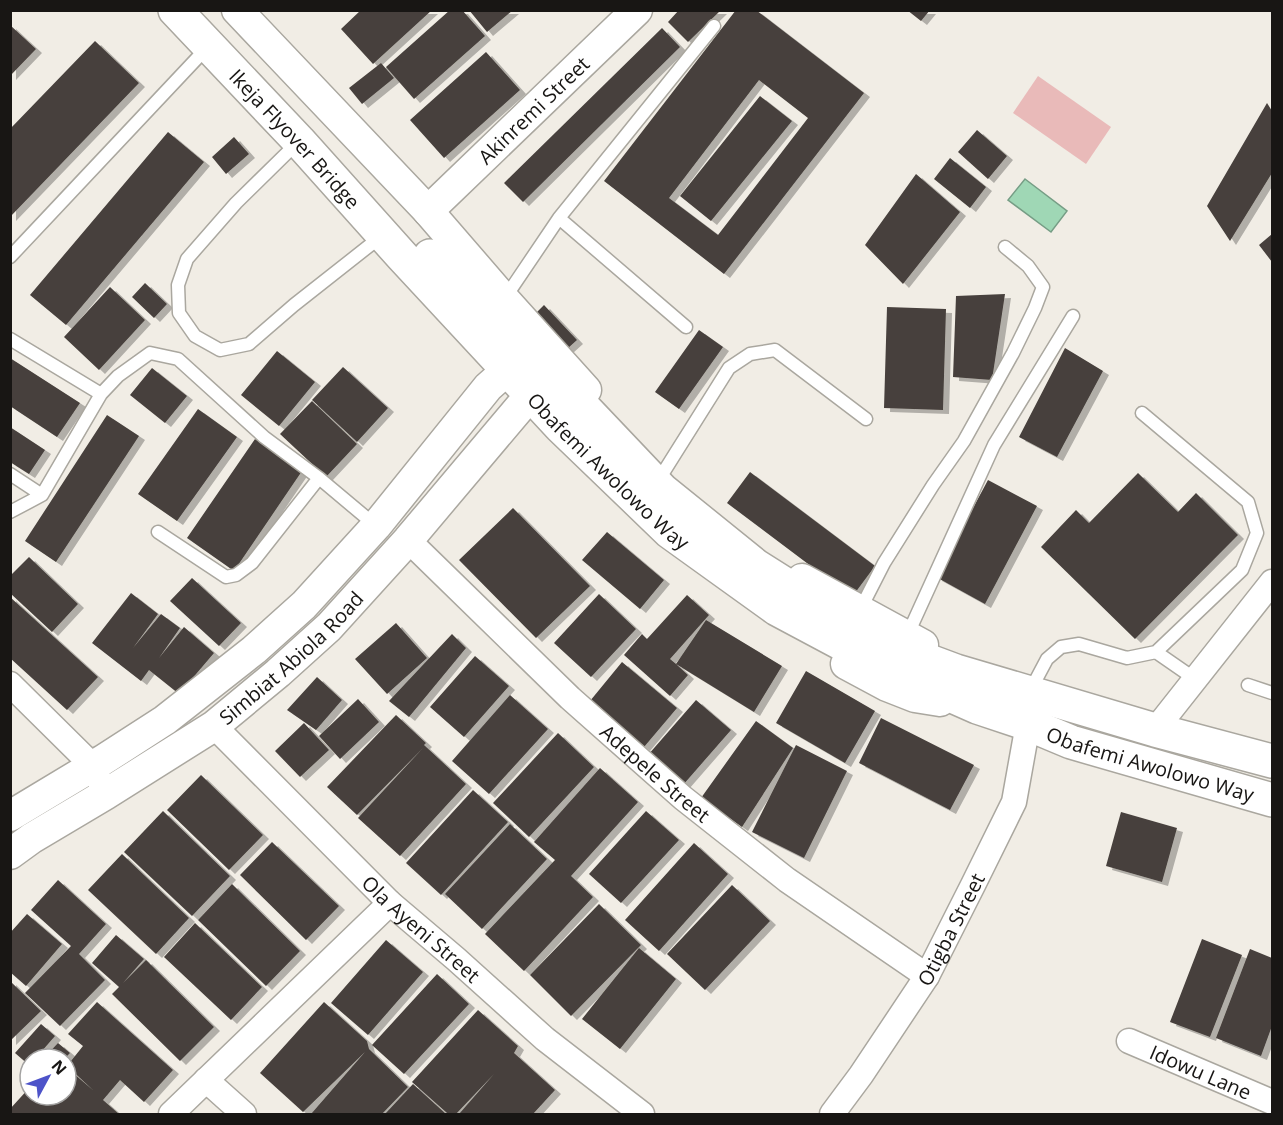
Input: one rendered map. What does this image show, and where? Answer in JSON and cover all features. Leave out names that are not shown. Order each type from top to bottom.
[{"type":"main road","name":"Ikeja Flyover Bridge","points":[[175,10],[298,141],[420,260]]},
{"type":"main road","name":"Ikeja Flyover Bridge","points":[[202,10],[420,260]]},
{"type":"main road","name":"Obafemi Awolowo Way","points":[[420,260],[587,411],[662,490],[756,566],[851,626],[905,652],[956,671],[1029,709],[1071,742],[1272,800]]},
{"type":"main road","name":"Obafemi Awolowo Way","points":[[420,260],[560,426],[670,532],[777,609],[882,665],[977,707],[1029,709],[1155,730],[1272,761]]},
{"type":"street","points":[[162,10],[292,148],[521,406],[646,530],[742,604],[781,629],[887,686],[915,697],[977,707]]},
{"type":"street","points":[[237,10],[428,212],[504,299],[683,494],[790,572],[931,650],[956,671]]},
{"type":"street","name":"Akinremi Street","points":[[428,212],[637,11]]},
{"type":"street","points":[[10,816],[165,720],[254,650],[304,604],[376,526],[488,387],[497,379]]},
{"type":"street","name":"Simbiat Abiola Road","points":[[10,854],[32,838],[214,726],[278,673],[329,627],[408,540],[521,406]]},
{"type":"street","name":"Adepele Street","points":[[408,540],[570,698],[683,798],[787,880],[927,976]]},
{"type":"street","points":[[1155,730],[1272,582]]},
{"type":"street","points":[[10,684],[92,765],[106,794]]},
{"type":"street","name":"Otigba Street","points":[[832,1114],[927,976],[1014,802],[1022,764],[1029,709]]},
{"type":"street","name":"Ola Ayeni Street","points":[[214,726],[390,903],[456,958],[545,1039],[642,1114]]},
{"type":"street","points":[[171,1114],[390,903]]},
{"type":"street","name":"Idowu Lane","points":[[1129,1041],[1272,1102]]},
{"type":"street","points":[[206,1080],[244,1114]]},
{"type":"lane","points":[[504,299],[559,218],[714,26]]},
{"type":"lane","points":[[10,257],[202,53]]},
{"type":"lane","points":[[292,148],[236,203],[187,259],[177,285],[179,313],[195,336],[220,350],[249,344],[374,242]]},
{"type":"lane","points":[[559,218],[686,327]]},
{"type":"lane","points":[[860,610],[884,563],[964,441],[1035,308],[1043,287],[1028,266],[1005,247]]},
{"type":"lane","points":[[907,636],[994,445],[1073,316]]},
{"type":"lane","points":[[10,339],[101,394]]},
{"type":"lane","points":[[663,473],[729,368],[750,354],[775,350],[866,419]]},
{"type":"lane","points":[[10,512],[42,495],[101,394],[118,376],[150,353],[178,360],[264,437],[319,478],[376,526]]},
{"type":"lane","points":[[1029,709],[1047,659],[1061,647],[1080,644],[1126,658],[1156,652],[1242,570],[1257,533],[1248,502],[1142,413]]},
{"type":"lane","points":[[10,474],[42,495]]},
{"type":"lane","points":[[158,532],[226,577],[236,575],[252,563],[319,478]]},
{"type":"lane","points":[[1156,652],[1195,679]]},
{"type":"lane","points":[[1248,686],[1272,693]]},
{"type":"shaded area","points":[[1038,76],[1111,127],[1086,164],[1013,113]]},
{"type":"shaded area","points":[[1025,179],[1067,211],[1051,232],[1008,200]]},
{"type":"building","points":[[361,10],[432,10],[373,64],[341,29]]},
{"type":"building","points":[[450,10],[462,10],[485,36],[414,99],[386,67]]},
{"type":"building","points":[[469,10],[513,10],[487,32]]},
{"type":"building","points":[[679,10],[721,10],[688,42],[668,22]]},
{"type":"building","points":[[736,10],[756,10],[864,93],[724,274],[604,181]],"holes":[[[759,80],[808,118],[718,235],[669,198]]]},
{"type":"building","points":[[907,10],[930,10],[921,21]]},
{"type":"building","points":[[10,25],[36,49],[10,76]]},
{"type":"building","points":[[662,28],[680,47],[523,202],[504,183]]},
{"type":"building","points":[[95,41],[139,83],[10,217],[10,129]]},
{"type":"building","points":[[486,52],[520,90],[444,158],[410,120]]},
{"type":"building","points":[[381,63],[394,78],[362,104],[349,88]]},
{"type":"building","points":[[760,96],[792,121],[711,221],[680,196]]},
{"type":"building","points":[[1267,103],[1272,111],[1272,173],[1230,241],[1207,206]]},
{"type":"building","points":[[977,130],[1007,156],[988,179],[958,152]]},
{"type":"building","points":[[168,132],[204,162],[66,325],[30,295]]},
{"type":"building","points":[[234,137],[249,154],[226,174],[212,157]]},
{"type":"building","points":[[950,158],[986,187],[970,208],[934,179]]},
{"type":"building","points":[[916,174],[960,212],[903,284],[865,245]]},
{"type":"building","points":[[1272,234],[1272,262],[1259,245]]},
{"type":"building","points":[[145,283],[167,304],[154,318],[132,297]]},
{"type":"building","points":[[110,287],[145,320],[99,370],[64,337]]},
{"type":"building","points":[[1005,294],[992,380],[953,377],[956,296]]},
{"type":"building","points":[[544,305],[577,340],[567,349],[534,315]]},
{"type":"building","points":[[887,307],[946,309],[943,410],[884,408]]},
{"type":"building","points":[[699,330],[723,347],[679,409],[655,392]]},
{"type":"building","points":[[1065,348],[1103,371],[1057,457],[1019,437]]},
{"type":"building","points":[[277,351],[315,382],[279,426],[241,395]]},
{"type":"building","points":[[10,358],[80,403],[57,437],[10,406]]},
{"type":"building","points":[[343,367],[388,408],[357,442],[312,400]]},
{"type":"building","points":[[152,368],[187,396],[165,423],[130,395]]},
{"type":"building","points":[[312,401],[357,444],[326,477],[280,434]]},
{"type":"building","points":[[198,409],[237,437],[177,521],[138,494]]},
{"type":"building","points":[[107,415],[139,436],[56,562],[25,541]]},
{"type":"building","points":[[10,427],[45,450],[29,474],[10,462]]},
{"type":"building","points":[[255,439],[302,471],[234,571],[187,538]]},
{"type":"building","points":[[750,472],[875,566],[852,597],[727,503]]},
{"type":"building","points":[[1138,473],[1178,512],[1196,493],[1238,535],[1135,639],[1041,547],[1076,510],[1089,523]]},
{"type":"building","points":[[988,480],[1037,506],[985,604],[936,577]]},
{"type":"building","points":[[513,508],[590,586],[536,638],[459,560]]},
{"type":"building","points":[[607,532],[664,580],[640,609],[582,560]]},
{"type":"building","points":[[29,557],[78,604],[52,632],[10,593],[10,576]]},
{"type":"building","points":[[192,578],[241,623],[219,646],[170,601]]},
{"type":"building","points":[[131,593],[158,614],[133,648],[161,614],[180,628],[159,658],[184,627],[214,653],[179,694],[149,670],[141,681],[92,643]]},
{"type":"building","points":[[599,594],[636,629],[591,677],[554,643]]},
{"type":"building","points":[[687,595],[709,615],[670,659],[688,675],[670,696],[624,655],[642,634],[647,639]]},
{"type":"building","points":[[10,597],[98,677],[67,710],[10,658]]},
{"type":"building","points":[[706,620],[782,666],[754,712],[676,664]]},
{"type":"building","points":[[396,623],[427,658],[387,694],[355,659]]},
{"type":"building","points":[[452,634],[466,648],[409,717],[389,701]]},
{"type":"building","points":[[475,656],[509,686],[464,737],[430,707]]},
{"type":"building","points":[[622,662],[677,708],[644,747],[590,701]]},
{"type":"building","points":[[806,671],[875,711],[845,763],[776,723]]},
{"type":"building","points":[[317,677],[342,700],[316,730],[287,710]]},
{"type":"building","points":[[510,695],[548,729],[489,794],[452,761]]},
{"type":"building","points":[[358,699],[379,722],[340,759],[319,736]]},
{"type":"building","points":[[696,700],[731,730],[683,785],[648,755]]},
{"type":"building","points":[[396,715],[466,784],[400,856],[358,818],[423,748],[357,815],[327,787]]},
{"type":"building","points":[[881,718],[974,765],[950,810],[859,763]]},
{"type":"building","points":[[756,721],[793,748],[742,827],[701,798]]},
{"type":"building","points":[[304,723],[329,750],[300,777],[275,751]]},
{"type":"building","points":[[558,733],[594,767],[529,837],[493,803]]},
{"type":"building","points":[[796,745],[847,771],[804,858],[752,832]]},
{"type":"building","points":[[600,768],[638,802],[571,876],[593,897],[524,971],[485,934],[555,860],[534,842]]},
{"type":"building","points":[[201,775],[263,835],[229,870],[167,810]]},
{"type":"building","points":[[473,790],[508,822],[441,895],[406,863]]},
{"type":"building","points":[[163,811],[230,876],[192,916],[124,852]]},
{"type":"building","points":[[646,811],[679,840],[621,903],[589,874]]},
{"type":"building","points":[[1121,812],[1177,828],[1162,882],[1106,866]]},
{"type":"building","points":[[510,824],[547,859],[482,929],[445,894]]},
{"type":"building","points":[[272,842],[339,906],[306,940],[240,875]]},
{"type":"building","points":[[694,843],[728,874],[659,951],[625,920]]},
{"type":"building","points":[[122,854],[189,918],[156,954],[88,890]]},
{"type":"building","points":[[58,880],[106,924],[79,954],[105,980],[60,1026],[25,993],[71,946],[31,910]]},
{"type":"building","points":[[232,884],[300,951],[266,986],[198,920]]},
{"type":"building","points":[[732,885],[770,921],[705,990],[667,954]]},
{"type":"building","points":[[599,904],[641,945],[571,1016],[530,975]]},
{"type":"building","points":[[27,914],[62,944],[26,986],[10,972],[10,933]]},
{"type":"building","points":[[195,923],[262,987],[231,1020],[164,957]]},
{"type":"building","points":[[116,935],[144,959],[123,983],[146,960],[214,1027],[180,1061],[112,994],[119,987],[92,963]]},
{"type":"building","points":[[1202,939],[1242,955],[1210,1037],[1170,1022]]},
{"type":"building","points":[[386,940],[423,972],[368,1035],[331,1003]]},
{"type":"building","points":[[639,948],[676,979],[620,1049],[582,1019]]},
{"type":"building","points":[[1250,949],[1272,958],[1272,1026],[1261,1056],[1216,1038]]},
{"type":"building","points":[[437,974],[469,1004],[404,1074],[372,1045]]},
{"type":"building","points":[[10,981],[41,1011],[10,1041]]},
{"type":"building","points":[[97,1002],[173,1070],[144,1102],[120,1080],[103,1100],[119,1114],[10,1114],[10,1109],[18,1100],[18,1107],[78,1107],[78,1077],[94,1091],[78,1076],[78,1052],[83,1046],[68,1034]]},
{"type":"building","points":[[324,1002],[367,1041],[369,1049],[408,1087],[382,1114],[311,1114],[365,1052],[303,1112],[260,1073]]},
{"type":"building","points":[[478,1010],[518,1046],[514,1053],[555,1090],[533,1114],[459,1114],[494,1074],[456,1114],[448,1114],[412,1082]]},
{"type":"building","points":[[41,1024],[55,1036],[45,1047],[20,1047]]},
{"type":"building","points":[[413,1084],[446,1114],[385,1114]]}]
